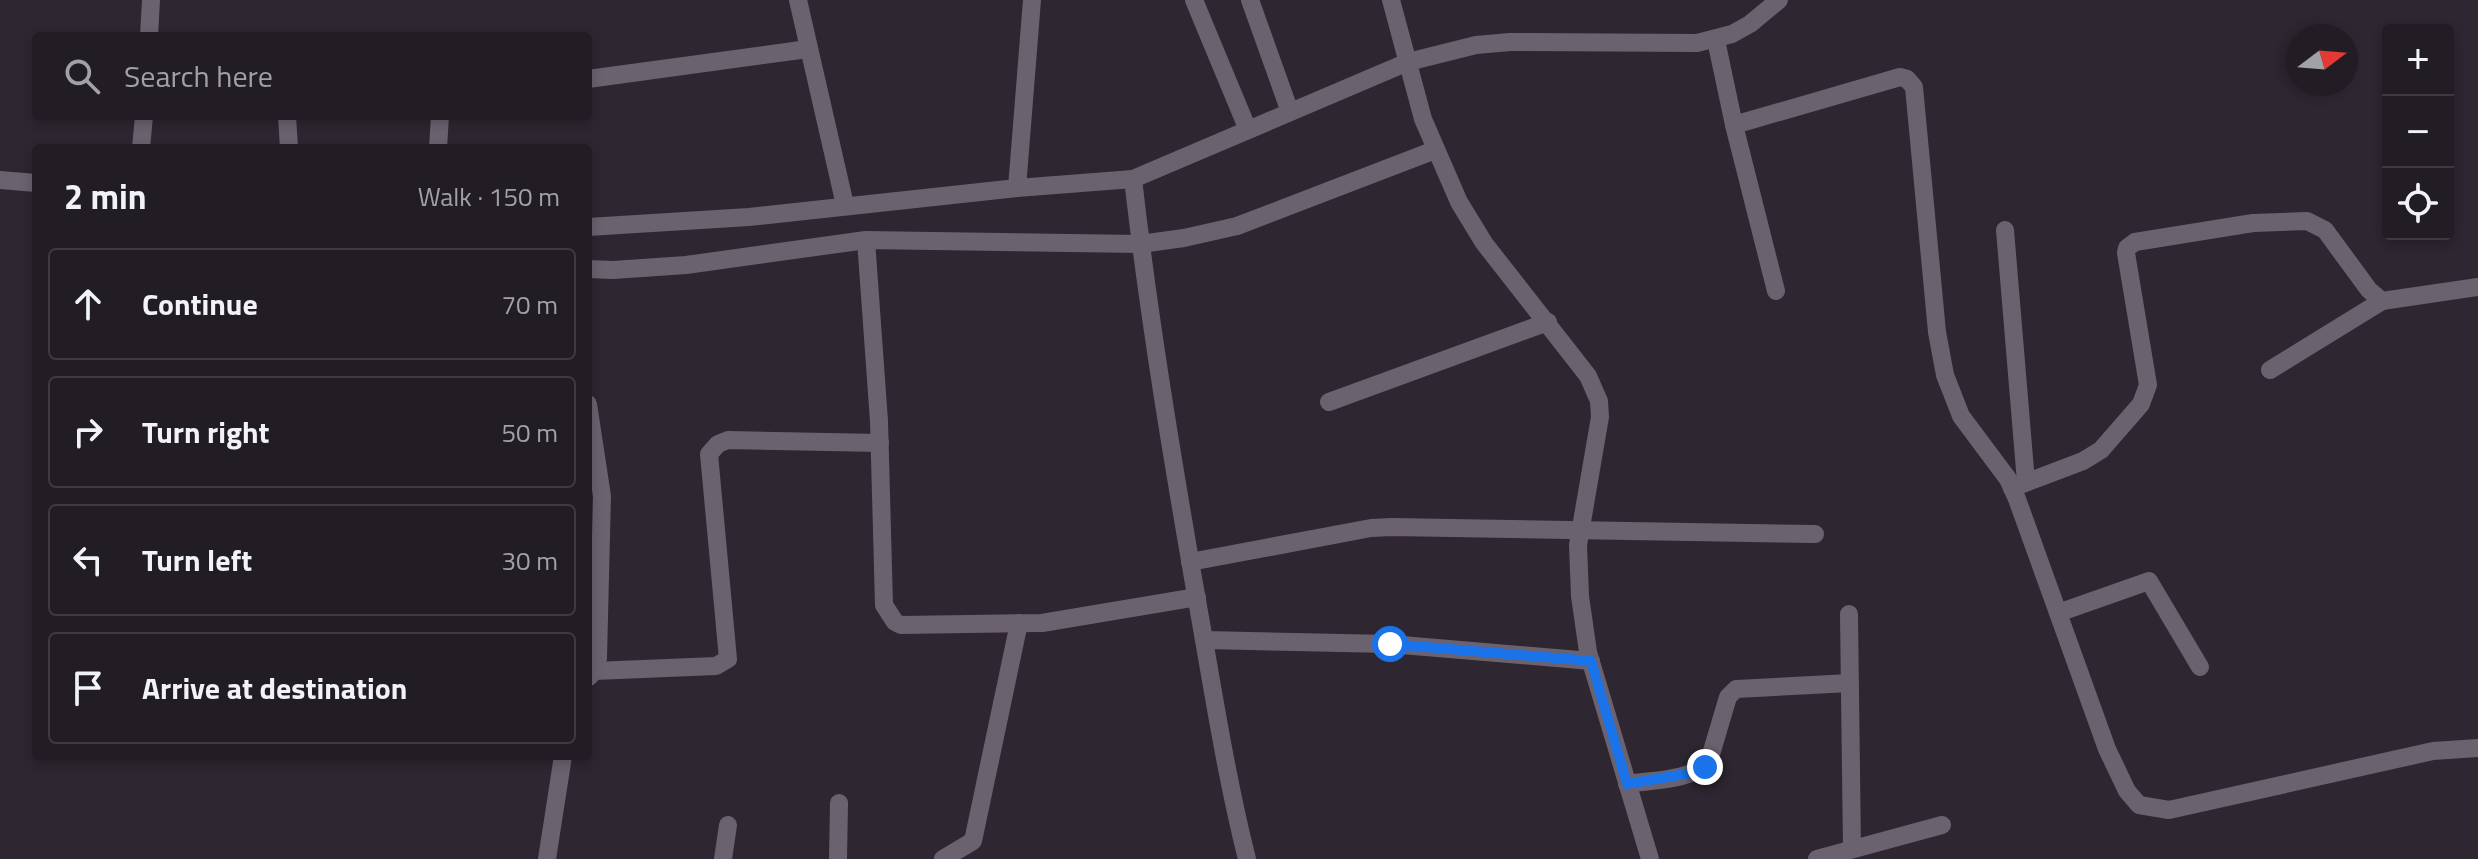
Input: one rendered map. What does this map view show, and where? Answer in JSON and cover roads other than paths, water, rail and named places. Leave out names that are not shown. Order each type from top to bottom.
[{"type":"street","points":[[149,32],[151,0]]},
{"type":"street","points":[[798,0],[845,205]]},
{"type":"street","points":[[1017,188],[1032,0]]},
{"type":"street","points":[[1194,0],[1248,130]]},
{"type":"street","points":[[1250,0],[1290,112]]},
{"type":"street","points":[[1391,0],[1423,119],[1459,202],[1484,243],[1588,376],[1599,401],[1600,417],[1578,545],[1580,596],[1591,661],[1650,859]]},
{"type":"street","points":[[592,227],[749,217],[845,205],[1133,179],[1408,62],[1476,45],[1510,42],[1674,44],[1716,40],[1750,24],[1779,0]]},
{"type":"street","points":[[1716,40],[1776,291]]},
{"type":"street","points":[[592,78],[808,49]]},
{"type":"street","points":[[1732,116],[1900,77],[1907,79],[1914,87],[1937,332],[1945,375],[1961,416],[2019,485]]},
{"type":"street","points":[[141,144],[144,120]]},
{"type":"street","points":[[287,120],[289,144]]},
{"type":"street","points":[[438,144],[440,120]]},
{"type":"street","points":[[592,269],[686,265],[866,240],[1140,244],[1184,238],[1237,226],[1435,150]]},
{"type":"street","points":[[1133,179],[1173,471],[1247,859]]},
{"type":"street","points":[[0,180],[32,183]]},
{"type":"street","points":[[2019,485],[2083,461],[2101,450],[2146,394],[2148,385],[2126,253],[2135,242],[2253,223],[2307,221],[2325,230],[2369,290],[2382,301]]},
{"type":"street","points":[[2005,230],[2019,485],[2058,613],[2107,749],[2127,791],[2139,805],[2169,810],[2433,751],[2478,748]]},
{"type":"street","points":[[866,240],[880,443],[884,605],[895,622],[901,625],[1042,623],[1197,597]]},
{"type":"street","points":[[2270,370],[2382,301],[2478,287]]},
{"type":"street","points":[[1329,402],[1548,322]]},
{"type":"street","points":[[592,430],[602,496],[598,658],[592,672]]},
{"type":"street","points":[[592,674],[716,666],[728,659],[709,454],[712,448],[728,440],[880,443]]},
{"type":"street","points":[[1190,562],[1371,528],[1815,534]]},
{"type":"street","points":[[2058,613],[2149,581],[2200,667]]},
{"type":"street","points":[[1849,614],[1852,849]]},
{"type":"street","points":[[943,859],[973,841],[1019,623]]},
{"type":"street","points":[[1204,640],[1390,644],[1591,661]]},
{"type":"street","points":[[1627,784],[1691,773],[1705,767],[1728,697],[1736,689],[1850,683]]},
{"type":"street","points":[[547,859],[562,760]]},
{"type":"street","points":[[838,859],[839,803]]},
{"type":"street","points":[[723,859],[728,825]]},
{"type":"street","points":[[1817,859],[1942,825]]}]
